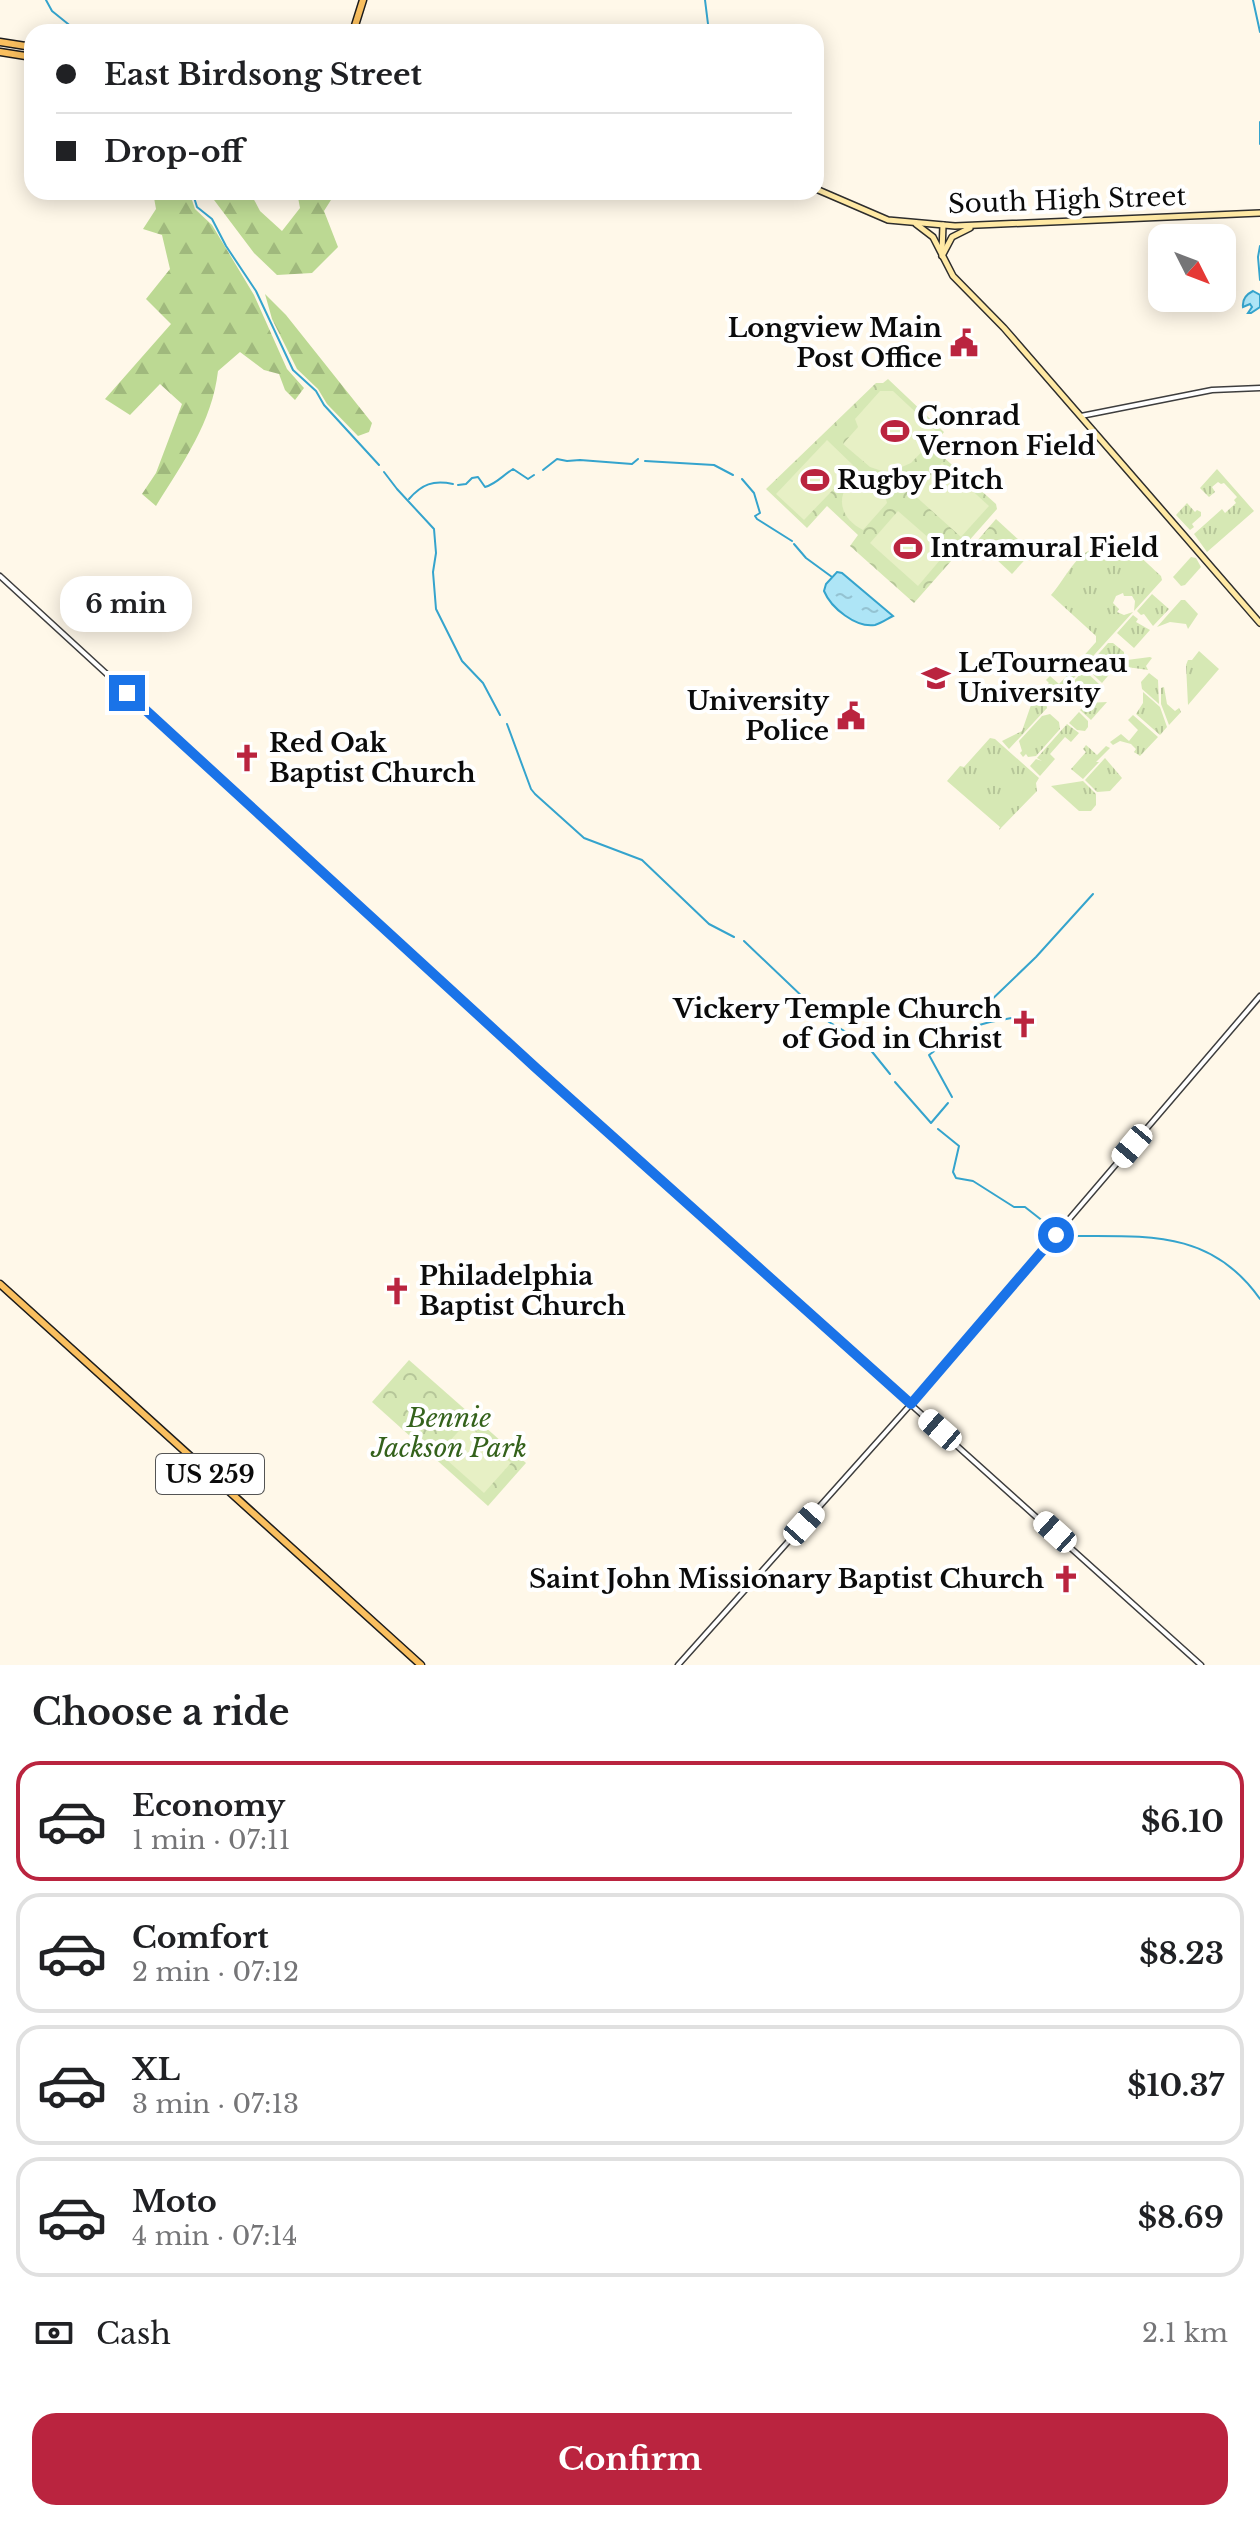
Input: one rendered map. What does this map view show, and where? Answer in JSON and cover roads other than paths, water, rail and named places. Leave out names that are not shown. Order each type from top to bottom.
[{"type":"main road","points":[[356,24],[363,0]]},
{"type":"main road","points":[[0,42],[24,46]]},
{"type":"main road","points":[[0,52],[24,56]]},
{"type":"main road","name":"South High Street","points":[[824,193],[877,216],[916,224],[978,225],[1260,213]]},
{"type":"main road","points":[[916,224],[933,237],[953,276],[998,320],[1260,623]]},
{"type":"main road","points":[[942,257],[943,225]]},
{"type":"main road","points":[[942,257],[952,237],[978,225]]},
{"type":"main road","name":"US 259","points":[[0,1284],[421,1665]]},
{"type":"street","points":[[1081,416],[1212,390],[1260,388]]},
{"type":"street","points":[[0,576],[516,1050],[1201,1665]]},
{"type":"street","points":[[678,1665],[911,1404],[1260,996]]},
{"type":"water","points":[[1253,291],[1260,295],[1260,307],[1248,313],[1252,307],[1250,304],[1243,307],[1243,302]]},
{"type":"water","points":[[837,572],[893,616],[878,624],[868,625],[845,616],[824,591]]},
{"type":"waterway","points":[[46,0],[52,11],[68,24]]},
{"type":"waterway","points":[[705,0],[708,24]]},
{"type":"waterway","points":[[1253,0],[1260,32]]},
{"type":"waterway","points":[[1260,122],[1260,144]]},
{"type":"waterway","points":[[195,200],[197,207],[212,219],[256,291],[293,370],[316,391],[324,405],[379,465]]},
{"type":"waterway","points":[[1260,246],[1260,280]]},
{"type":"waterway","points":[[543,470],[557,459],[632,464],[638,459]]},
{"type":"waterway","points":[[645,461],[714,465],[733,475]]},
{"type":"waterway","points":[[458,485],[478,477],[485,487],[513,469],[528,479],[534,475]]},
{"type":"waterway","points":[[384,472],[434,529],[436,609],[462,661],[483,683],[500,715]]},
{"type":"waterway","points":[[742,479],[754,493],[760,513],[755,516],[757,519],[792,541]]},
{"type":"waterway","points":[[409,499],[428,484],[453,484]]},
{"type":"waterway","points":[[794,544],[806,558],[832,577]]},
{"type":"waterway","points":[[507,724],[535,794],[584,838],[642,860],[709,924],[734,937]]},
{"type":"waterway","points":[[972,1027],[990,1022],[983,1008],[1036,957],[1093,894]]},
{"type":"waterway","points":[[744,941],[829,1022],[865,1043],[890,1074]]},
{"type":"waterway","points":[[990,1022],[1017,1017]]},
{"type":"waterway","points":[[952,1097],[929,1055],[960,1032]]},
{"type":"waterway","points":[[895,1082],[931,1123],[948,1103]]},
{"type":"waterway","points":[[938,1129],[959,1146],[953,1172],[956,1178],[973,1181],[1014,1207],[1025,1207],[1053,1229]]},
{"type":"waterway","points":[[1062,1237],[1068,1240],[1078,1236],[1131,1236],[1179,1242],[1222,1261],[1242,1277],[1260,1299]]},
{"type":"place","name":"Longview Main Post Office","points":[[964,343]]},
{"type":"place","name":"Conrad Vernon Field","points":[[895,431]]},
{"type":"place","name":"Rugby Pitch","points":[[815,480]]},
{"type":"place","name":"Intramural Field","points":[[908,548]]},
{"type":"place","name":"LeTourneau University","points":[[936,678]]},
{"type":"place","name":"University Police","points":[[851,716]]},
{"type":"place","name":"Red Oak Baptist Church","points":[[247,758]]},
{"type":"place","name":"Vickery Temple Church of God in Christ","points":[[1024,1024]]},
{"type":"place","name":"Philadelphia Baptist Church","points":[[397,1291]]},
{"type":"place","name":"Saint John Missionary Baptist Church","points":[[1066,1579]]},
{"type":"park label","name":"Bennie Jackson Park","points":[[449,1433]]}]
